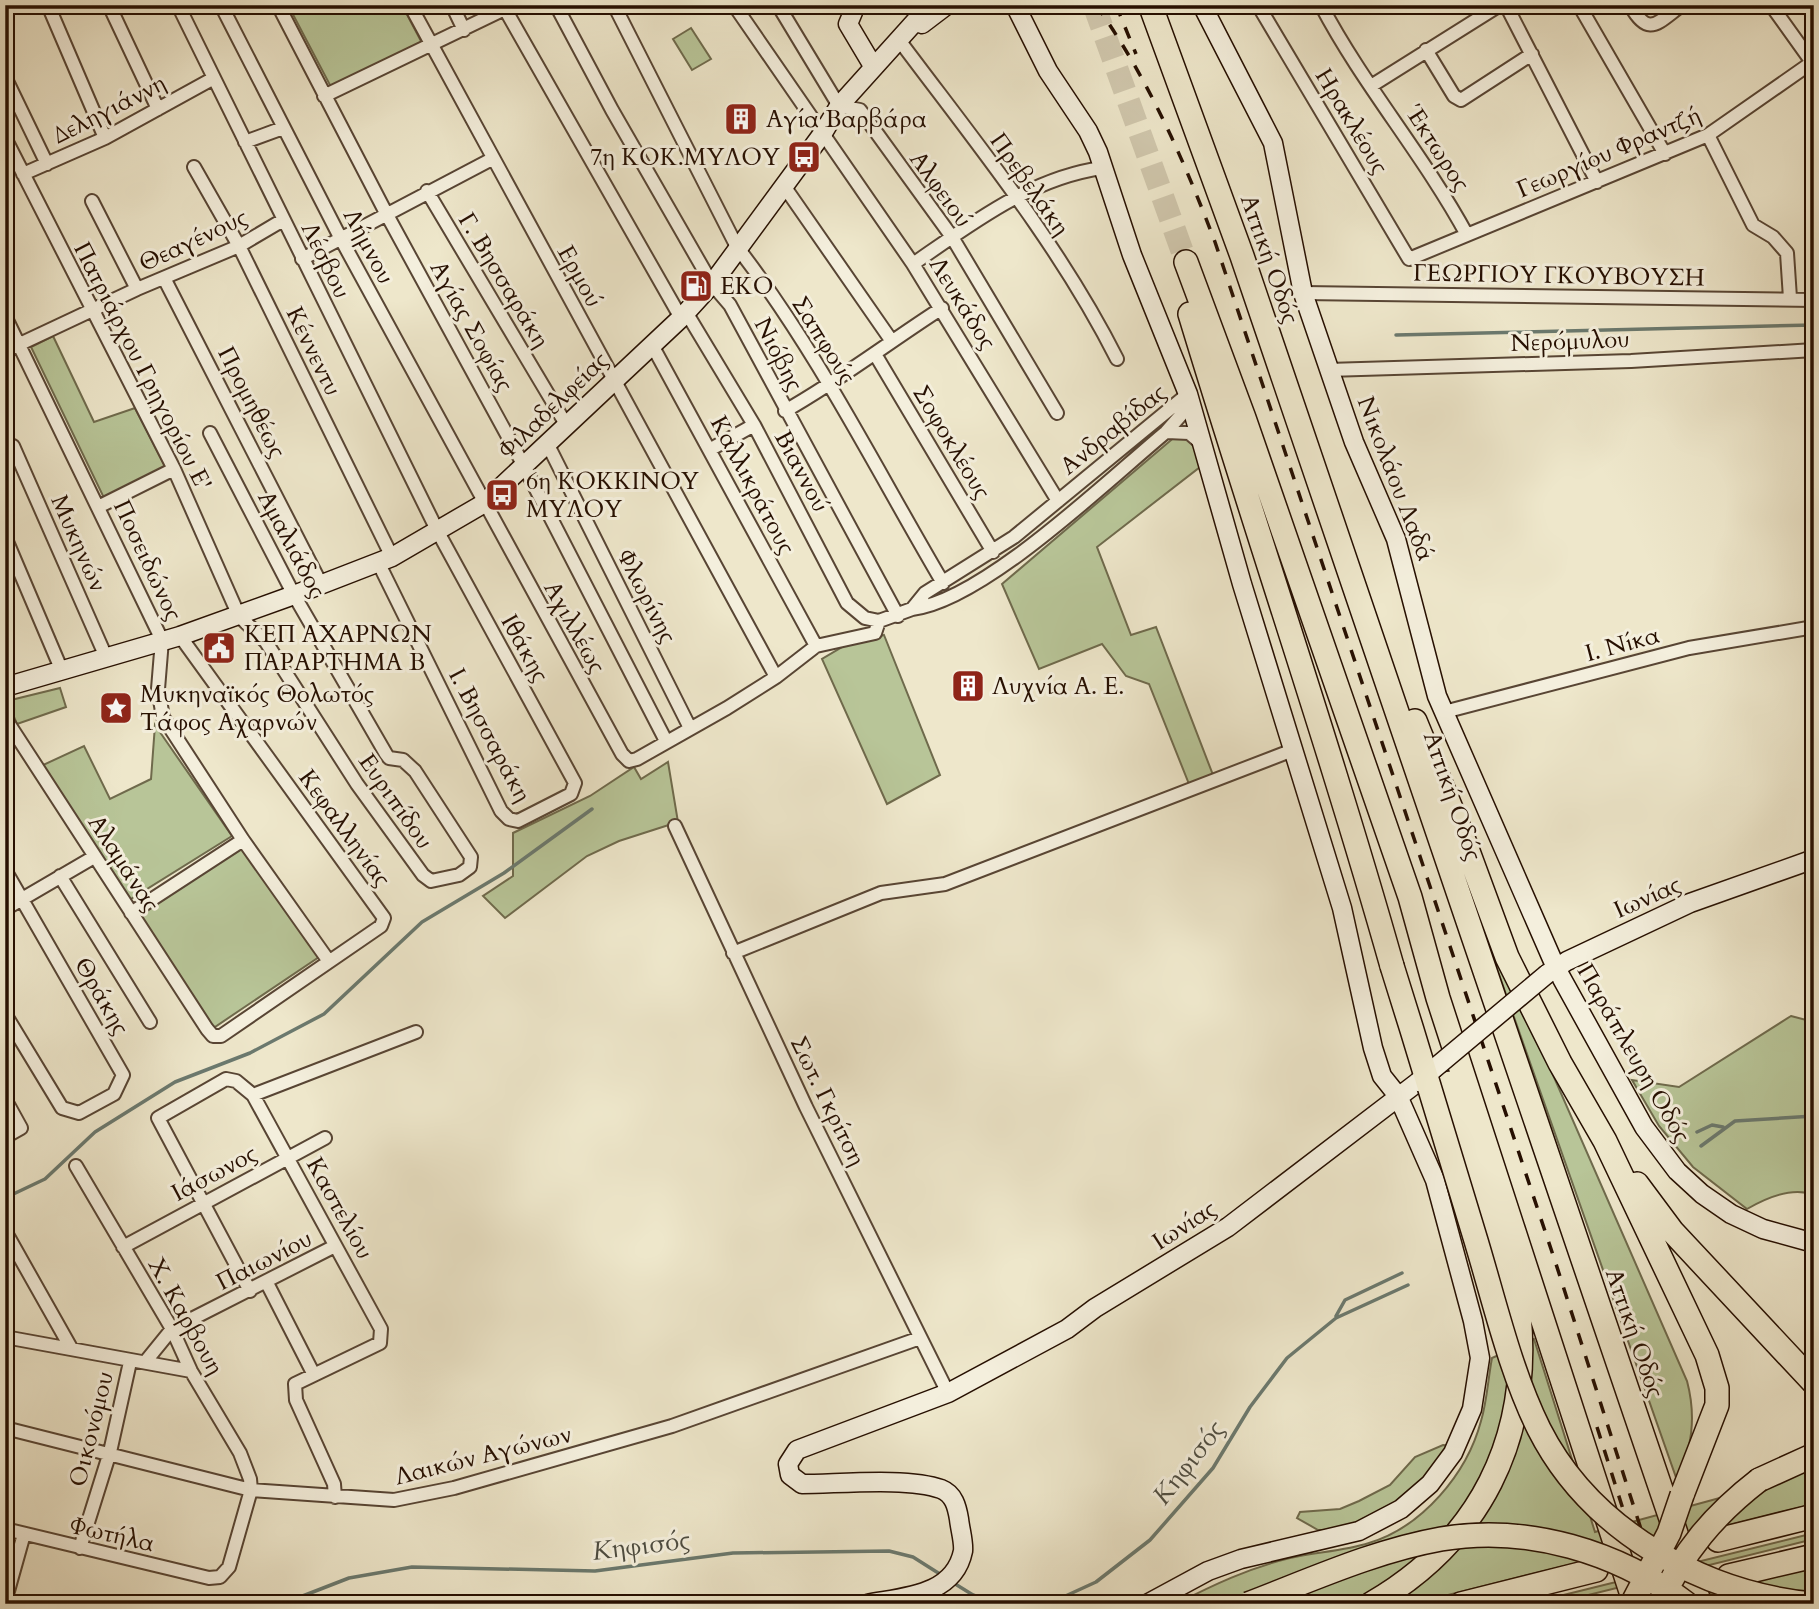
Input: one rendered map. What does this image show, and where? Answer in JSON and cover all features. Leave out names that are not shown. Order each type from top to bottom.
[{"type":"highway","name":"Αττική Οδός","points":[[1152,7],[1242,256],[1700,1604]]},
{"type":"highway","points":[[1634,1604],[1438,998],[1406,884],[1244,418],[1186,262],[1190,312],[1251,514],[1313,700],[1511,1360],[1533,1415],[1551,1448],[1598,1506],[1657,1553],[1716,1583],[1774,1598],[1813,1604]]},
{"type":"highway","points":[[1366,621],[1409,707],[1507,957],[1549,1042],[1605,1141],[1698,1335],[1717,1388],[1715,1414],[1669,1533],[1634,1604]]},
{"type":"highway","points":[[1371,1604],[1419,1573],[1472,1516],[1506,1451],[1521,1378],[1520,1314],[1447,1070],[1438,998]]},
{"type":"highway","points":[[1605,1141],[1672,1231],[1814,1383]]},
{"type":"highway","points":[[1660,1604],[1668,1584],[1703,1531],[1759,1480],[1814,1455]]},
{"type":"highway","points":[[1461,1604],[1814,1516]]},
{"type":"highway","points":[[1248,1604],[1397,1549],[1441,1539],[1499,1536],[1543,1541],[1599,1555],[1639,1572],[1687,1604]]},
{"type":"highway","points":[[1619,1604],[1814,1556]]},
{"type":"street","points":[[48,5],[105,138]]},
{"type":"street","points":[[109,5],[158,109]]},
{"type":"street","name":"Λέσβου","points":[[178,5],[438,532]]},
{"type":"street","name":"Λήμνου","points":[[221,5],[341,239],[483,504]]},
{"type":"street","name":"Αγίας Σοφίας","points":[[278,5],[386,213],[524,466],[666,741]]},
{"type":"street","name":"Ερμού","points":[[410,5],[776,677]]},
{"type":"street","points":[[452,5],[464,30]]},
{"type":"street","name":"Νιόβης","points":[[556,5],[612,110],[712,284],[730,305],[898,616]]},
{"type":"street","name":"Σαπφούς","points":[[614,5],[737,247],[758,274],[829,387],[943,583]]},
{"type":"street","name":"Λευκάδος","points":[[734,5],[942,308],[1058,501]]},
{"type":"street","points":[[778,5],[839,106]]},
{"type":"street","points":[[856,5],[848,24],[873,66]]},
{"type":"street","name":"Φιλαδελφείας","points":[[5,687],[180,636],[294,595],[385,559],[438,532],[483,504],[548,445],[712,284],[823,133],[839,106],[930,5]]},
{"type":"street","name":"Φιλαδελφείας","points":[[899,40],[947,5]]},
{"type":"street","points":[[1015,5],[1048,71],[1088,131],[1132,255],[1188,394],[1342,908],[1382,1076],[1398,1096],[1435,1180],[1478,1341],[1476,1393],[1453,1453],[1439,1474],[1417,1496],[1372,1526],[1241,1559],[1185,1581],[1147,1604]]},
{"type":"street","name":"Ηρακλέους","points":[[1258,5],[1409,259]]},
{"type":"street","name":"Έκτωρος","points":[[1321,5],[1371,86],[1422,158],[1467,235]]},
{"type":"street","points":[[1371,86],[1500,5]]},
{"type":"street","points":[[1506,5],[1597,182]]},
{"type":"street","points":[[1579,5],[1665,154]]},
{"type":"street","points":[[1630,5],[1640,23],[1646,26],[1653,25],[1682,5]]},
{"type":"street","points":[[1771,5],[1813,63]]},
{"type":"street","points":[[324,96],[509,7]]},
{"type":"street","name":"Βιαννού","points":[[509,7],[683,315],[754,425],[847,603],[865,618],[879,621]]},
{"type":"street","name":"Νικολάου Λαδά","points":[[1206,7],[1273,143],[1303,293],[1328,370],[1354,442],[1396,539],[1444,712],[1551,971]]},
{"type":"street","name":"Πρεβελάκη","points":[[899,40],[1017,198],[1095,316],[1117,359]]},
{"type":"street","points":[[1426,50],[1454,96],[1461,100],[1532,54]]},
{"type":"street","name":"Γεωργίου Φραντζή","points":[[1409,259],[1707,135],[1813,63]]},
{"type":"street","points":[[5,77],[47,164]]},
{"type":"street","name":"Δεληγιάννη","points":[[23,174],[105,138],[214,78]]},
{"type":"street","name":"Αλφειού","points":[[839,106],[860,110],[951,237],[1057,413]]},
{"type":"street","points":[[244,142],[283,128]]},
{"type":"street","points":[[1707,135],[1753,225],[1773,237],[1787,253],[1790,298]]},
{"type":"street","name":"Πατριάρχου Γρηγορίου E'","points":[[5,138],[174,469],[239,616]]},
{"type":"street","points":[[302,259],[492,159]]},
{"type":"street","name":"Κέννεντυ","points":[[194,167],[239,246],[385,559]]},
{"type":"street","points":[[913,264],[971,222],[1017,198],[1077,171],[1103,168]]},
{"type":"street","points":[[784,186],[891,340]]},
{"type":"street","name":"Γ. Βησσαράκη","points":[[427,191],[566,426]]},
{"type":"street","points":[[92,201],[137,289]]},
{"type":"street","name":"Θεαγένους","points":[[5,351],[137,289],[239,246],[283,220]]},
{"type":"street","name":"Προμηθέως","points":[[164,278],[321,584]]},
{"type":"street","name":"ΓΕΩΡΓΙΟΥ ΓΚΟΥΒΟΥΣΗ","points":[[1303,293],[1814,300]]},
{"type":"street","points":[[785,411],[829,387],[891,340],[942,308]]},
{"type":"street","name":"Ποσειδώνος","points":[[5,316],[100,506],[162,640],[159,706],[243,840],[328,960]]},
{"type":"street","name":"Καλλικράτους","points":[[652,345],[816,646]]},
{"type":"street","name":"Νερόμυλου","points":[[1328,370],[1631,361],[1814,350]]},
{"type":"street","name":"Σοφοκλέους","points":[[874,354],[993,552]]},
{"type":"street","name":"Ανδραβίδας","points":[[898,616],[912,609],[941,602],[1002,566],[1166,432],[1181,415],[1188,394]]},
{"type":"street","name":"Ανδραβίδας","points":[[912,609],[925,593],[993,552],[1188,394]]},
{"type":"street","points":[[711,449],[754,425]]},
{"type":"street","points":[[1166,432],[1189,433],[1203,445]]},
{"type":"street","name":"Αμαλιάδος","points":[[210,433],[294,595],[386,754],[389,758],[403,760],[415,771],[471,857],[470,867],[459,875],[431,881],[423,874]]},
{"type":"street","name":"Φλωρίνης","points":[[548,445],[690,728]]},
{"type":"street","name":"Μυκηνών","points":[[13,446],[106,657]]},
{"type":"street","points":[[100,506],[174,469]]},
{"type":"street","name":"Αχιλλέως","points":[[483,504],[612,739],[629,761],[666,741]]},
{"type":"street","name":"Ιθάκης","points":[[438,532],[575,783]]},
{"type":"street","points":[[5,537],[62,671]]},
{"type":"street","name":"Ι. Βησσαράκη","points":[[385,559],[501,811],[509,819],[518,821],[571,794],[575,783]]},
{"type":"street","name":"Ευριπίδου","points":[[239,616],[266,642],[357,784],[423,874]]},
{"type":"street","points":[[666,741],[776,677],[816,646],[875,633],[879,621],[898,616]]},
{"type":"street","name":"Ι. Νίκα","points":[[1444,712],[1689,648],[1814,627]]},
{"type":"street","name":"Κεφαλληνίας","points":[[180,636],[384,918],[381,926],[328,960]]},
{"type":"street","name":"Αλαμάνας","points":[[5,718],[213,1036],[228,1032],[328,960]]},
{"type":"street","points":[[733,953],[881,893],[945,884],[1293,750]]},
{"type":"street","name":"Σωτ. Γκρίτση","points":[[675,826],[733,953],[948,1393]]},
{"type":"street","points":[[131,913],[243,840]]},
{"type":"street","points":[[5,909],[94,857]]},
{"type":"street","name":"Ιωνίας","points":[[867,1604],[933,1591],[948,1577],[958,1565],[963,1549],[957,1505],[943,1490],[922,1485],[802,1484],[790,1475],[788,1464],[797,1450],[819,1439],[948,1393],[1036,1347],[1095,1308],[1209,1241],[1418,1082],[1551,971],[1690,903],[1814,859]]},
{"type":"street","name":"Θράκης","points":[[5,870],[123,1075],[114,1094],[79,1113],[62,1108],[5,1014]]},
{"type":"street","points":[[60,876],[150,1021]]},
{"type":"street","name":"Παράπλευρη Οδός","points":[[1551,971],[1644,1127],[1677,1171],[1702,1194],[1731,1214],[1763,1229],[1814,1243]]},
{"type":"street","points":[[250,1291],[158,1118],[226,1079],[236,1081],[253,1095],[416,1032]]},
{"type":"street","name":"Καστελίου","points":[[253,1095],[381,1329],[380,1343],[313,1373]]},
{"type":"street","points":[[5,1099],[21,1128],[5,1137]]},
{"type":"street","name":"Ιάσωνος","points":[[123,1247],[325,1138]]},
{"type":"street","name":"Χ. Καρβουη","points":[[76,1166],[172,1329],[191,1371],[240,1453],[251,1490]]},
{"type":"street","points":[[5,1231],[53,1321],[71,1348]]},
{"type":"street","name":"Παιωνίου","points":[[146,1360],[172,1329],[267,1283],[335,1246]]},
{"type":"street","points":[[267,1283],[313,1373],[295,1384],[296,1400],[334,1484],[335,1497]]},
{"type":"street","points":[[40,1341],[53,1321]]},
{"type":"street","points":[[5,1337],[40,1341],[130,1362],[146,1360],[191,1371]]},
{"type":"street","name":"Λαικών Αγώνων","points":[[5,1428],[110,1452],[251,1490],[394,1500],[454,1488],[673,1426],[920,1338]]},
{"type":"street","name":"Οικονόμου","points":[[80,1548],[110,1452],[130,1362]]},
{"type":"street","name":"Φωτήλα","points":[[5,1529],[209,1578],[220,1577],[229,1567],[251,1490]]},
{"type":"street","points":[[8,1591],[24,1534]]},
{"type":"green space","points":[[288,5],[402,5],[422,43],[331,87]]},
{"type":"green space","points":[[691,28],[711,59],[692,70],[673,39]]},
{"type":"green space","points":[[53,336],[94,422],[135,408],[167,470],[105,500],[31,347]]},
{"type":"green space","points":[[1197,418],[1209,460],[1097,547],[1131,635],[1156,627],[1213,775],[1189,784],[1149,684],[1126,676],[1102,644],[1039,669],[1002,584]]},
{"type":"green space","points":[[884,635],[940,775],[887,804],[822,659],[844,646]]},
{"type":"green space","points":[[60,688],[66,707],[17,724],[7,701]]},
{"type":"green space","points":[[155,725],[232,836],[126,902],[41,766],[84,746],[110,799],[151,779]]},
{"type":"green space","points":[[668,762],[678,822],[619,841],[587,856],[505,918],[483,896],[513,876],[513,833],[590,796],[634,767],[641,779]]},
{"type":"green space","points":[[241,847],[319,957],[209,1031],[136,915]]},
{"type":"green space","points":[[1458,858],[1687,1381],[1692,1408],[1691,1433],[1678,1483]]},
{"type":"green space","points":[[1791,1016],[1814,1022],[1814,1195],[1788,1193],[1771,1197],[1747,1209],[1693,1167],[1659,1126],[1632,1080],[1679,1087]]},
{"type":"green space","points":[[1534,1339],[1595,1532],[1760,1487],[1814,1463],[1814,1504],[1412,1604],[1176,1604],[1260,1567],[1290,1558],[1369,1543],[1407,1525],[1440,1496],[1465,1460],[1483,1413],[1492,1358]]},
{"type":"green space","points":[[1443,1445],[1452,1446],[1409,1497],[1360,1523],[1333,1530],[1318,1530],[1297,1518],[1300,1512],[1340,1509],[1359,1501],[1390,1485],[1415,1457]]},
{"type":"green space","points":[[1814,1533],[1814,1539],[1552,1604],[1527,1604]]},
{"type":"green space","points":[[1814,1567],[1814,1604],[1666,1604]]},
{"type":"waterway","points":[[1396,335],[1814,325]]},
{"type":"waterway","points":[[5,1198],[45,1179],[95,1132],[175,1082],[250,1053],[324,1014],[422,922],[504,873],[592,809]]},
{"type":"waterway","name":"Κηφισός","points":[[1701,1146],[1735,1121],[1814,1116]]},
{"type":"waterway","name":"Κηφισός","points":[[1697,1132],[1712,1125],[1723,1127]]},
{"type":"waterway","name":"Κηφισός","points":[[1336,1316],[1345,1300],[1402,1273]]},
{"type":"waterway","name":"Κηφισός","points":[[1048,1604],[1096,1582],[1150,1540],[1213,1468],[1250,1407],[1287,1358],[1336,1318],[1408,1285]]},
{"type":"waterway","name":"Κηφισός","points":[[282,1604],[349,1578],[412,1567],[595,1571],[733,1553],[889,1551],[913,1557],[943,1576]]},
{"type":"waterway","name":"Κηφισός","points":[[952,1582],[973,1595],[997,1604]]},
{"type":"tunnel","points":[[1094,5],[1186,262]]},
{"type":"railway","points":[[1096,5],[1132,60],[1163,119],[1215,242],[1556,1264],[1665,1604]]},
{"type":"railway","points":[[1116,5],[1136,54]]},
{"type":"railway","points":[[1597,1427],[1653,1604]]},
{"type":"place","name":"Αγία Βαρβάρα","points":[[741,119]]},
{"type":"place","name":"7η ΚΟΚ.ΜΥΛΟΥ","points":[[804,157]]},
{"type":"place","name":"EKO","points":[[696,286]]},
{"type":"place","name":"6η ΚΟΚΚΙΝΟΥ ΜΥΛΟΥ","points":[[502,495]]},
{"type":"place","name":"ΚΕΠ ΑΧΑΡΝΩΝ ΠΑΡΑΡΤΗΜΑ Β","points":[[219,648]]},
{"type":"place","name":"Λυχνία A. E.","points":[[968,686]]},
{"type":"place","name":"Μυκηναϊκός Θολωτός Τάφος Αχαρνών","points":[[116,708]]}]
